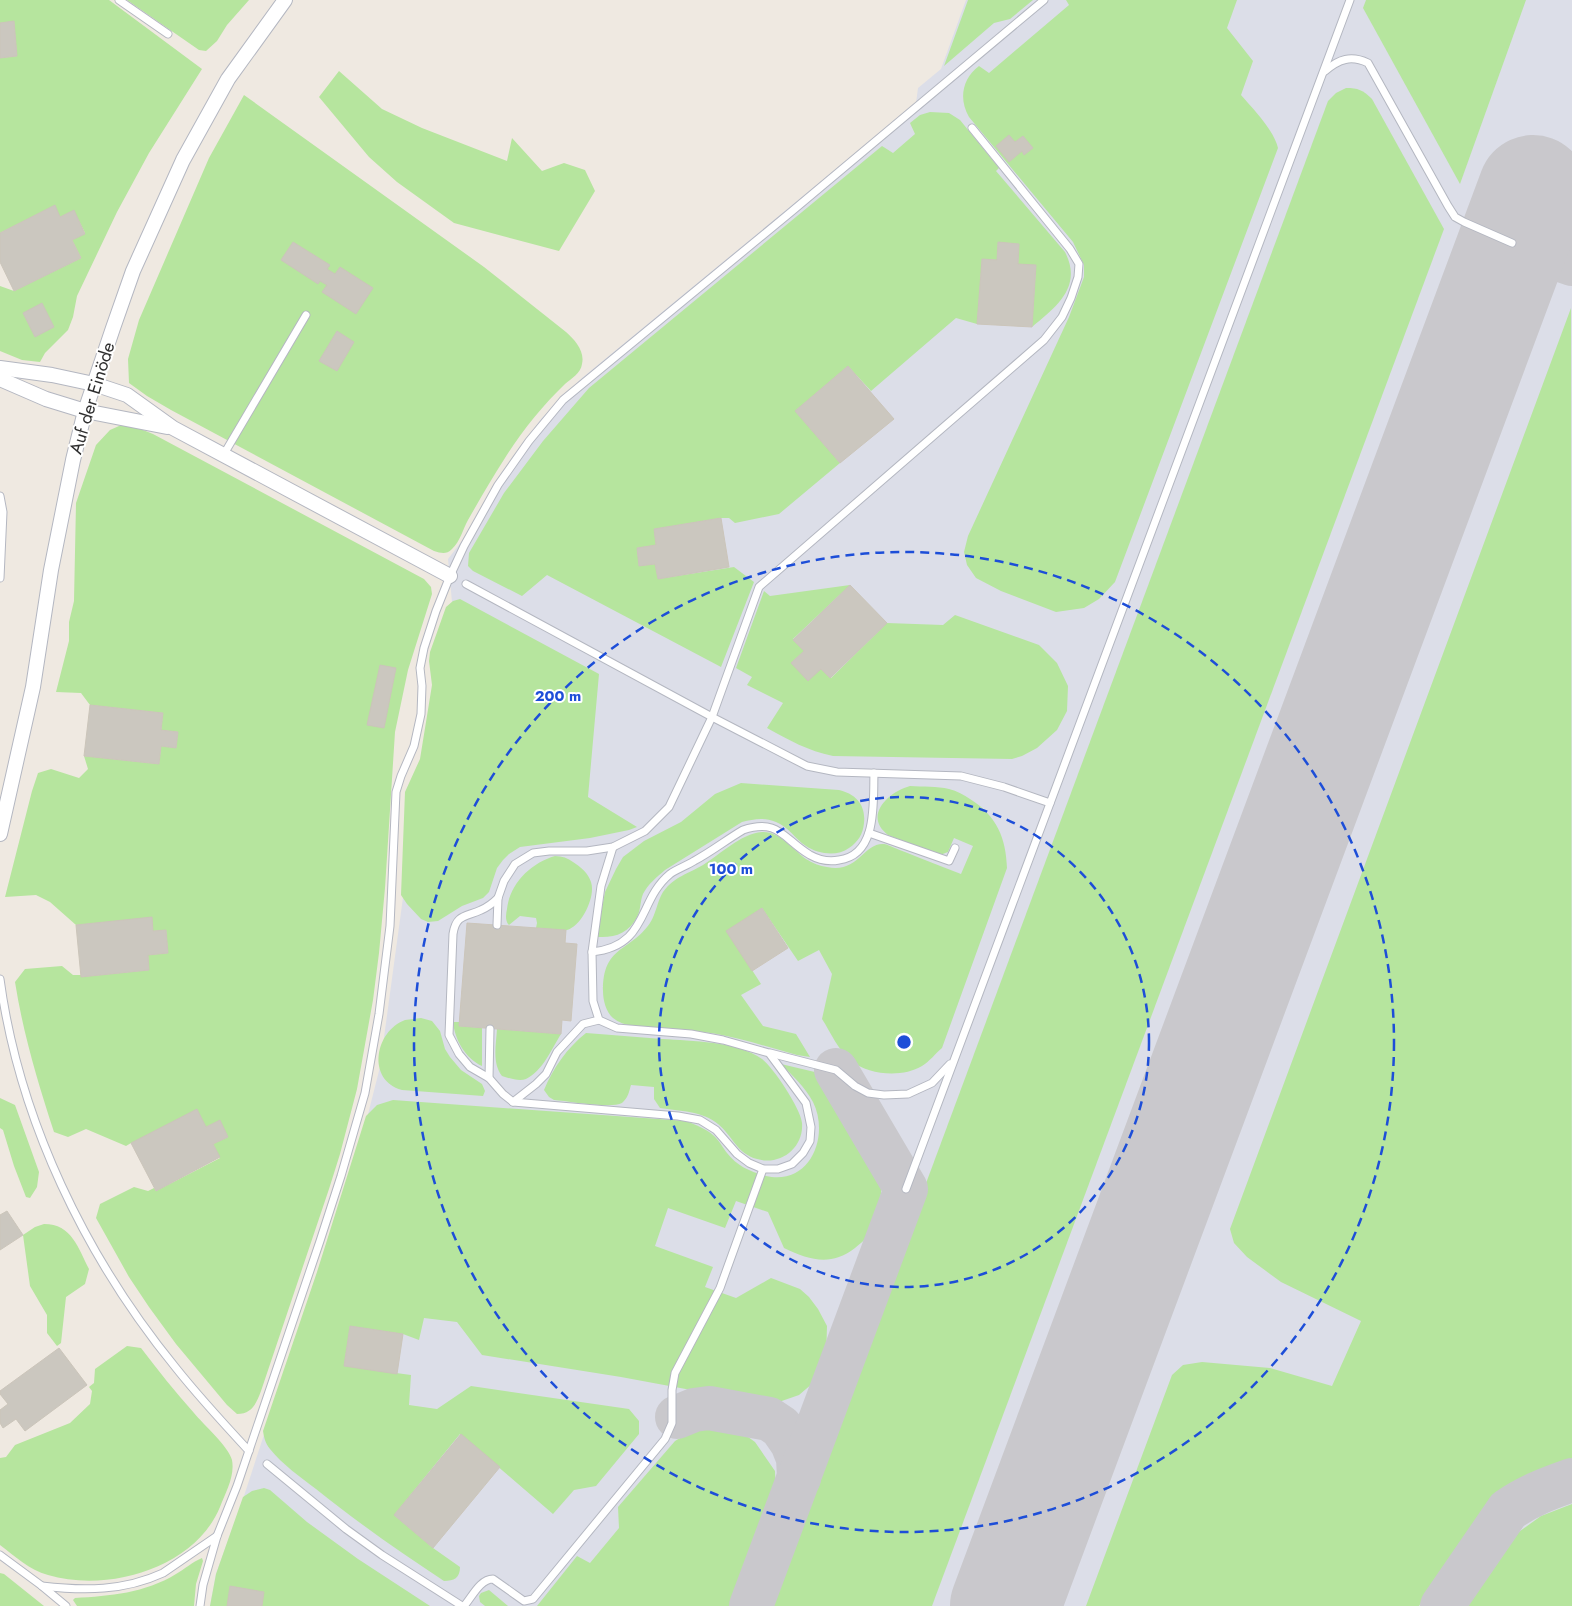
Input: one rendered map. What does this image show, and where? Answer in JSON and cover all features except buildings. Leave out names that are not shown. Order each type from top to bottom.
[{"type":"street","name":"Auf der Einöde","points":[[0,834],[33,687],[61,515],[85,411],[94,384],[133,271],[183,160],[208,112],[228,80],[285,0]]},
{"type":"street","points":[[0,368],[52,375],[94,384],[127,395],[173,428],[450,576]]},
{"type":"street","points":[[0,380],[46,399],[85,411],[173,428]]},
{"type":"lane","points":[[119,0],[168,34]]},
{"type":"lane","points":[[200,1606],[203,1585],[217,1536],[237,1486],[335,1195],[364,1094],[379,1014],[390,926],[393,895],[393,834],[396,792],[414,746],[421,714],[422,686],[420,668],[424,648],[436,610],[464,546],[498,485],[524,447],[563,400],[1044,0]]},
{"type":"lane","points":[[906,1189],[1350,0]]},
{"type":"lane","points":[[1323,73],[1334,63],[1344,59],[1354,59],[1368,63],[1456,217],[1512,243]]},
{"type":"lane","points":[[497,925],[498,898],[504,881],[515,864],[533,854],[550,851],[587,851],[613,847],[645,831],[670,807],[712,717],[759,586],[1044,340],[1062,317],[1078,277],[1079,264],[1070,249],[972,128]]},
{"type":"lane","points":[[224,454],[306,315]]},
{"type":"lane","points":[[0,496],[3,512],[0,578]]},
{"type":"lane","points":[[466,584],[712,717],[807,766],[837,772],[962,776],[1004,787],[1050,803]]},
{"type":"lane","points":[[592,952],[612,948],[629,936],[637,928],[655,891],[671,874],[751,827],[767,826],[776,829],[804,851],[821,860],[846,859],[854,854],[862,847],[869,833],[873,812],[874,773]]},
{"type":"lane","points":[[869,833],[949,860],[955,848]]},
{"type":"lane","points":[[599,1020],[593,1001],[592,952],[601,886],[613,847]]},
{"type":"lane","points":[[498,898],[489,906],[460,918],[454,924],[449,1035],[459,1054],[470,1066],[489,1078],[513,1102],[678,1116],[700,1120],[716,1130],[737,1154],[749,1163],[763,1169],[778,1169],[792,1164],[803,1153],[810,1141],[811,1127],[806,1103],[769,1053]]},
{"type":"lane","points":[[0,979],[3,1002],[14,1050],[29,1101],[46,1149],[67,1199],[97,1252],[144,1327],[193,1389],[249,1451]]},
{"type":"lane","points":[[513,1102],[546,1074],[556,1052],[583,1024],[599,1020],[616,1028],[723,1040],[836,1070],[855,1086],[868,1093],[884,1096],[908,1094],[932,1084],[953,1061]]},
{"type":"lane","points":[[489,1078],[490,1028]]},
{"type":"lane","points":[[267,1464],[346,1529],[382,1555],[463,1606],[483,1582],[489,1579],[493,1579],[524,1601],[533,1600],[665,1439],[672,1423],[672,1390],[675,1373],[720,1288],[763,1169]]},
{"type":"lane","points":[[42,1586],[71,1590],[122,1587],[163,1574],[217,1536]]},
{"type":"lane","points":[[0,1554],[66,1606]]},
{"type":"shaded area","points":[[966,0],[1572,0],[1572,1606],[210,1606],[216,1574],[243,1499],[365,1126],[380,1067],[421,765],[452,602],[448,559],[465,537],[502,473],[541,419],[582,378],[916,103],[918,88],[941,69]]},
{"type":"green space","points":[[0,0],[109,0],[202,69],[149,153],[117,212],[77,296],[73,317],[68,330],[45,353],[40,362],[22,360],[0,351],[0,286],[14,291],[81,258],[72,240],[85,233],[74,211],[60,217],[54,206],[0,233],[0,58],[17,56],[14,22],[0,23]]},
{"type":"green space","points":[[127,0],[249,0],[227,25],[217,41],[206,51],[199,50]]},
{"type":"green space","points":[[968,0],[1033,0],[1010,19],[994,23],[944,66]]},
{"type":"green space","points":[[1066,0],[1237,0],[1227,28],[1253,61],[1241,95],[1268,127],[1278,148],[1115,582],[1099,599],[1084,608],[1056,612],[1001,591],[976,578],[967,565],[964,552],[968,536],[1069,317],[1084,277],[1084,265],[1073,242],[969,117],[963,96],[969,76],[979,66],[989,73],[1069,5]]},
{"type":"green space","points":[[1366,0],[1526,0],[1460,184],[1363,8]]},
{"type":"green space","points":[[339,71],[382,109],[422,128],[507,161],[512,138],[542,171],[564,163],[585,170],[595,191],[559,251],[454,223],[397,182],[369,157],[319,97]]},
{"type":"green space","points":[[1346,88],[1360,90],[1372,99],[1444,229],[932,1606],[769,1606],[1328,101],[1336,93]]},
{"type":"green space","points":[[244,95],[484,267],[566,332],[581,350],[583,359],[580,370],[548,401],[518,438],[468,520],[457,543],[446,553],[434,551],[171,410],[129,383],[128,359],[139,320],[209,158]]},
{"type":"green space","points":[[930,112],[949,113],[960,120],[999,168],[996,171],[1065,252],[1070,264],[1071,276],[1069,286],[1058,304],[1032,327],[1036,266],[1018,264],[1019,244],[998,243],[997,260],[982,259],[977,324],[956,318],[871,391],[848,366],[795,411],[840,463],[779,514],[735,523],[729,518],[721,518],[654,529],[656,545],[637,548],[639,566],[655,564],[658,579],[734,567],[754,582],[721,667],[547,575],[522,596],[473,571],[468,566],[469,553],[504,493],[543,441],[589,388],[882,146],[893,153],[915,134],[910,123],[920,115]]},
{"type":"green space","points":[[1571,308],[1572,1463],[1513,1484],[1494,1499],[1482,1512],[1419,1606],[1086,1606],[1172,1375],[1183,1365],[1202,1362],[1270,1368],[1332,1386],[1361,1321],[1281,1282],[1247,1257],[1234,1243],[1230,1229]]},
{"type":"green space","points":[[119,426],[133,426],[153,434],[424,579],[431,587],[432,594],[408,670],[395,732],[379,953],[373,1000],[357,1089],[329,1189],[261,1391],[253,1407],[242,1414],[237,1414],[227,1405],[176,1344],[129,1277],[96,1218],[100,1204],[134,1187],[148,1191],[154,1188],[156,1191],[220,1158],[213,1144],[228,1137],[220,1121],[206,1127],[131,1143],[126,1146],[86,1129],[68,1137],[54,1132],[31,1058],[15,982],[25,969],[62,966],[73,975],[81,975],[81,977],[149,970],[148,955],[168,953],[166,930],[153,931],[151,918],[76,925],[50,902],[36,895],[5,897],[38,773],[51,769],[79,778],[88,769],[84,756],[159,764],[161,746],[176,748],[178,732],[161,730],[163,713],[90,705],[81,693],[56,692],[69,641],[69,622],[74,601],[76,503],[96,445],[110,430]]},
{"type":"green space","points":[[850,585],[793,639],[804,651],[791,663],[821,669],[831,678],[887,623],[943,625],[955,615],[1039,645],[1057,663],[1068,686],[1067,711],[1057,730],[1037,748],[1012,759],[833,756],[807,748],[767,728],[783,703],[747,685],[752,677],[736,668],[764,591],[770,596]]},
{"type":"green space","points":[[460,599],[599,674],[588,797],[637,827],[590,838],[520,847],[509,854],[497,868],[489,892],[483,898],[462,906],[438,921],[428,922],[421,919],[401,895],[405,792],[420,759],[432,685],[429,661],[430,652],[446,607],[453,601]]},
{"type":"green space","points":[[741,783],[839,790],[850,794],[859,801],[863,811],[864,817],[861,834],[855,843],[844,851],[828,853],[816,851],[806,846],[785,827],[776,822],[759,819],[742,822],[665,870],[656,878],[645,890],[637,917],[626,931],[610,937],[598,937],[605,892],[623,857],[644,841],[681,822],[715,794]]},
{"type":"green space","points":[[910,786],[949,789],[963,795],[979,806],[993,820],[1002,837],[1007,868],[942,1048],[925,1064],[914,1070],[886,1073],[858,1066],[846,1057],[822,1019],[832,974],[819,950],[798,961],[762,908],[727,931],[761,984],[741,995],[763,1026],[796,1034],[810,1057],[717,1034],[632,1026],[617,1021],[608,1013],[603,991],[604,976],[607,965],[612,957],[642,933],[650,923],[663,892],[672,882],[703,865],[746,836],[762,832],[775,835],[806,859],[824,867],[838,868],[846,866],[871,848],[884,844],[961,874],[973,846],[954,838],[948,852],[940,855],[888,835],[881,828],[878,813],[881,806],[894,794]]},
{"type":"green space","points":[[555,856],[565,858],[579,866],[590,879],[592,888],[590,902],[583,917],[578,923],[567,930],[536,928],[536,918],[520,916],[509,925],[506,918],[509,900],[517,883],[530,869]]},
{"type":"green space","points":[[421,1018],[432,1021],[440,1031],[445,1049],[450,1057],[461,1070],[482,1084],[485,1091],[483,1096],[402,1090],[391,1085],[383,1076],[379,1066],[379,1055],[381,1044],[387,1034],[405,1020]]},
{"type":"green space","points":[[453,1022],[459,1022],[459,1026],[482,1028],[482,1066],[476,1063],[462,1048]]},
{"type":"green space","points":[[497,1029],[561,1034],[537,1071],[526,1079],[517,1080],[502,1076],[499,1071],[495,1054]]},
{"type":"green space","points":[[586,1033],[700,1041],[727,1045],[751,1053],[767,1063],[797,1108],[802,1123],[802,1132],[799,1140],[789,1153],[774,1160],[750,1157],[740,1149],[723,1128],[705,1116],[660,1108],[654,1099],[654,1087],[631,1085],[626,1099],[616,1105],[554,1100],[544,1090],[556,1066]]},
{"type":"green space","points":[[781,1064],[819,1073],[867,1156],[877,1175],[881,1189],[877,1217],[871,1233],[855,1248],[837,1258],[820,1260],[811,1258],[784,1248],[768,1212],[736,1201],[725,1228],[668,1208],[655,1246],[713,1267],[705,1287],[736,1298],[771,1278],[800,1289],[809,1297],[827,1326],[826,1360],[813,1383],[799,1395],[776,1403],[761,1403],[621,1377],[482,1355],[457,1322],[424,1318],[419,1340],[403,1334],[350,1326],[344,1366],[411,1375],[409,1405],[437,1409],[471,1386],[629,1409],[639,1421],[639,1434],[596,1486],[574,1490],[553,1514],[460,1434],[394,1515],[433,1548],[460,1567],[458,1576],[448,1581],[444,1581],[347,1513],[280,1460],[268,1447],[263,1431],[317,1272],[366,1116],[377,1105],[393,1100],[686,1121],[713,1135],[731,1158],[745,1168],[766,1176],[781,1177],[794,1173],[805,1166],[812,1156],[817,1143],[819,1129],[818,1115],[813,1102],[802,1086]]},
{"type":"green space","points":[[0,1098],[15,1105],[39,1172],[37,1187],[30,1198],[26,1197],[3,1130],[0,1128]]},
{"type":"green space","points":[[44,1224],[54,1225],[68,1233],[89,1269],[85,1284],[66,1297],[61,1343],[57,1346],[47,1333],[47,1315],[30,1286],[23,1235],[35,1227]]},
{"type":"green space","points":[[127,1346],[141,1348],[180,1397],[226,1449],[233,1466],[227,1490],[208,1528],[191,1546],[170,1560],[147,1571],[97,1581],[72,1580],[41,1573],[22,1562],[0,1545],[0,1458],[6,1457],[15,1445],[70,1423],[90,1404],[92,1391],[89,1387],[94,1383],[95,1369]]},
{"type":"green space","points":[[710,1426],[744,1434],[755,1442],[775,1471],[776,1498],[734,1606],[537,1606],[577,1556],[590,1563],[619,1528],[618,1507],[675,1441],[692,1431]]},
{"type":"green space","points":[[264,1488],[270,1490],[307,1522],[358,1559],[430,1606],[210,1606],[216,1574],[243,1497],[252,1491]]},
{"type":"green space","points":[[1572,1504],[1572,1606],[1461,1606],[1516,1534],[1541,1516]]},
{"type":"green space","points":[[202,1558],[203,1561],[196,1584],[194,1606],[77,1606],[73,1600],[75,1598],[101,1596],[140,1589],[176,1574]]},
{"type":"green space","points":[[0,1573],[4,1574],[44,1606],[0,1606]]},
{"type":"green space","points":[[489,1590],[508,1606],[485,1606],[480,1602],[479,1596],[481,1593]]},
{"type":"taxiway","points":[[1512,243],[1572,264]]},
{"type":"taxiway","points":[[751,1606],[906,1189],[836,1070]]},
{"type":"taxiway","points":[[677,1417],[694,1410],[709,1408],[769,1419],[781,1427],[792,1443],[798,1458],[799,1478]]},
{"type":"taxiway","points":[[1442,1606],[1508,1510],[1539,1493],[1572,1480]]},
{"type":"runway","points":[[1005,1606],[1533,190]]}]
